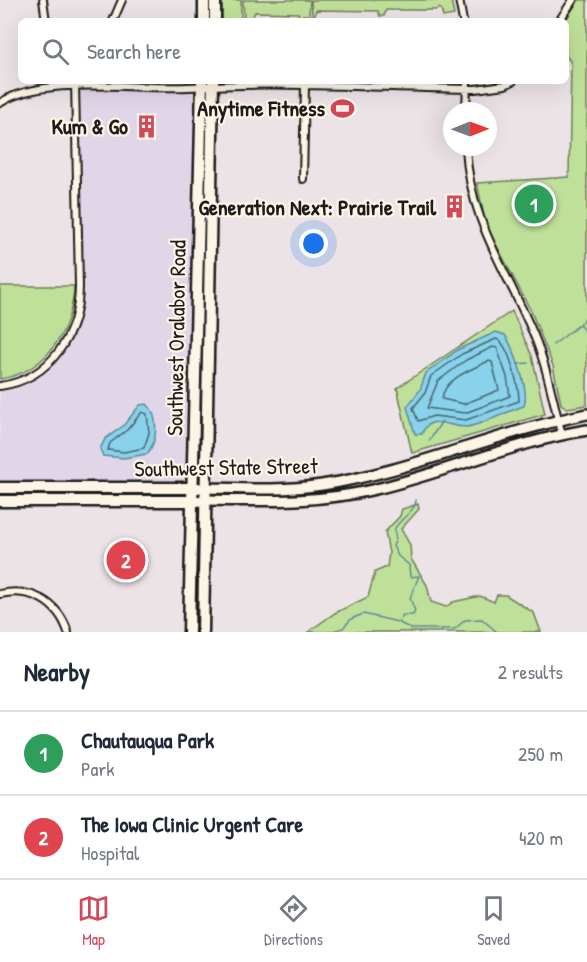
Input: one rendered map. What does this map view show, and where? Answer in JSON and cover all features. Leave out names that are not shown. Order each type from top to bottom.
[{"type":"main road","points":[[204,0],[204,18]]},
{"type":"main road","points":[[215,0],[215,18]]},
{"type":"main road","name":"Southwest Oralabor Road","points":[[189,632],[207,84]]},
{"type":"main road","name":"Southwest Oralabor Road","points":[[203,632],[208,488],[207,84]]},
{"type":"main road","name":"Southwest State Street","points":[[0,488],[286,489],[337,482],[386,471],[497,436],[587,414]]},
{"type":"main road","name":"Southwest State Street","points":[[0,501],[311,500],[357,493],[412,480],[519,445],[587,430]]},
{"type":"street","points":[[43,0],[46,18]]},
{"type":"street","points":[[114,18],[122,0]]},
{"type":"street","points":[[459,0],[463,18]]},
{"type":"street","points":[[561,18],[573,0]]},
{"type":"street","points":[[0,103],[33,90],[76,84],[190,87],[203,84]]},
{"type":"street","points":[[0,386],[31,376],[41,370],[68,338],[76,315],[79,300],[76,84]]},
{"type":"street","points":[[232,84],[489,89],[504,84]]},
{"type":"street","points":[[466,102],[467,84]]},
{"type":"street","points":[[303,178],[305,87]]},
{"type":"street","points":[[467,156],[479,219],[491,250],[535,339],[562,435]]},
{"type":"street","points":[[0,594],[28,593],[43,599],[55,608],[68,632]]},
{"type":"shaded area","points":[[213,85],[208,488],[0,488],[0,386],[31,376],[59,351],[78,308],[76,87]]},
{"type":"green space","points":[[222,0],[241,0],[241,18],[222,18]]},
{"type":"green space","points":[[243,0],[310,0],[309,15],[303,15],[301,18],[298,13],[255,12],[252,18],[244,18]]},
{"type":"green space","points":[[311,0],[451,0],[454,15],[443,17],[441,9],[438,8],[437,10],[386,10],[384,16],[380,16],[378,11],[316,10],[315,15],[312,15]]},
{"type":"green space","points":[[579,0],[587,0],[587,405],[567,408],[561,404],[553,366],[531,311],[486,225],[477,183],[569,177],[571,63],[569,60],[569,18],[567,18]]},
{"type":"green space","points":[[0,286],[74,286],[68,318],[54,346],[31,368],[17,375],[0,379]]},
{"type":"green space","points":[[512,311],[532,356],[545,414],[412,453],[397,388]]},
{"type":"green space","points":[[418,504],[419,509],[401,529],[410,545],[411,559],[427,585],[431,602],[446,607],[453,602],[480,596],[494,602],[497,595],[506,595],[534,613],[541,632],[308,632],[335,613],[368,597],[375,572],[387,567],[389,553],[385,532],[400,516],[402,509]]},
{"type":"water","points":[[496,332],[505,335],[517,359],[525,390],[524,406],[473,426],[460,427],[435,422],[425,427],[422,434],[415,434],[407,407],[420,390],[426,373],[459,349]]},
{"type":"water","points":[[147,404],[154,415],[156,429],[151,449],[147,454],[124,458],[103,456],[100,449],[105,439],[123,426],[140,405]]},
{"type":"waterway","points":[[553,345],[587,316]]},
{"type":"waterway","points":[[579,325],[587,333]]},
{"type":"waterway","points":[[518,364],[528,363]]},
{"type":"waterway","points":[[429,441],[442,421]]},
{"type":"waterway","points":[[399,621],[403,615],[413,615],[415,611],[410,598],[419,576],[410,577],[409,565],[398,556],[393,546],[396,539],[394,530],[413,508],[416,500]]},
{"type":"waterway","points":[[329,632],[343,628],[351,619],[363,614],[398,622],[411,629],[455,629],[465,620],[482,619],[497,632]]},
{"type":"place","name":"Anytime Fitness","points":[[343,108]]},
{"type":"place","name":"Kum & Go","points":[[146,126]]},
{"type":"place","name":"Chautauqua Park","points":[[534,204]]},
{"type":"place","name":"Generation Next: Prairie Trail","points":[[454,207]]},
{"type":"place","name":"The Iowa Clinic Urgent Care","points":[[126,560]]}]
